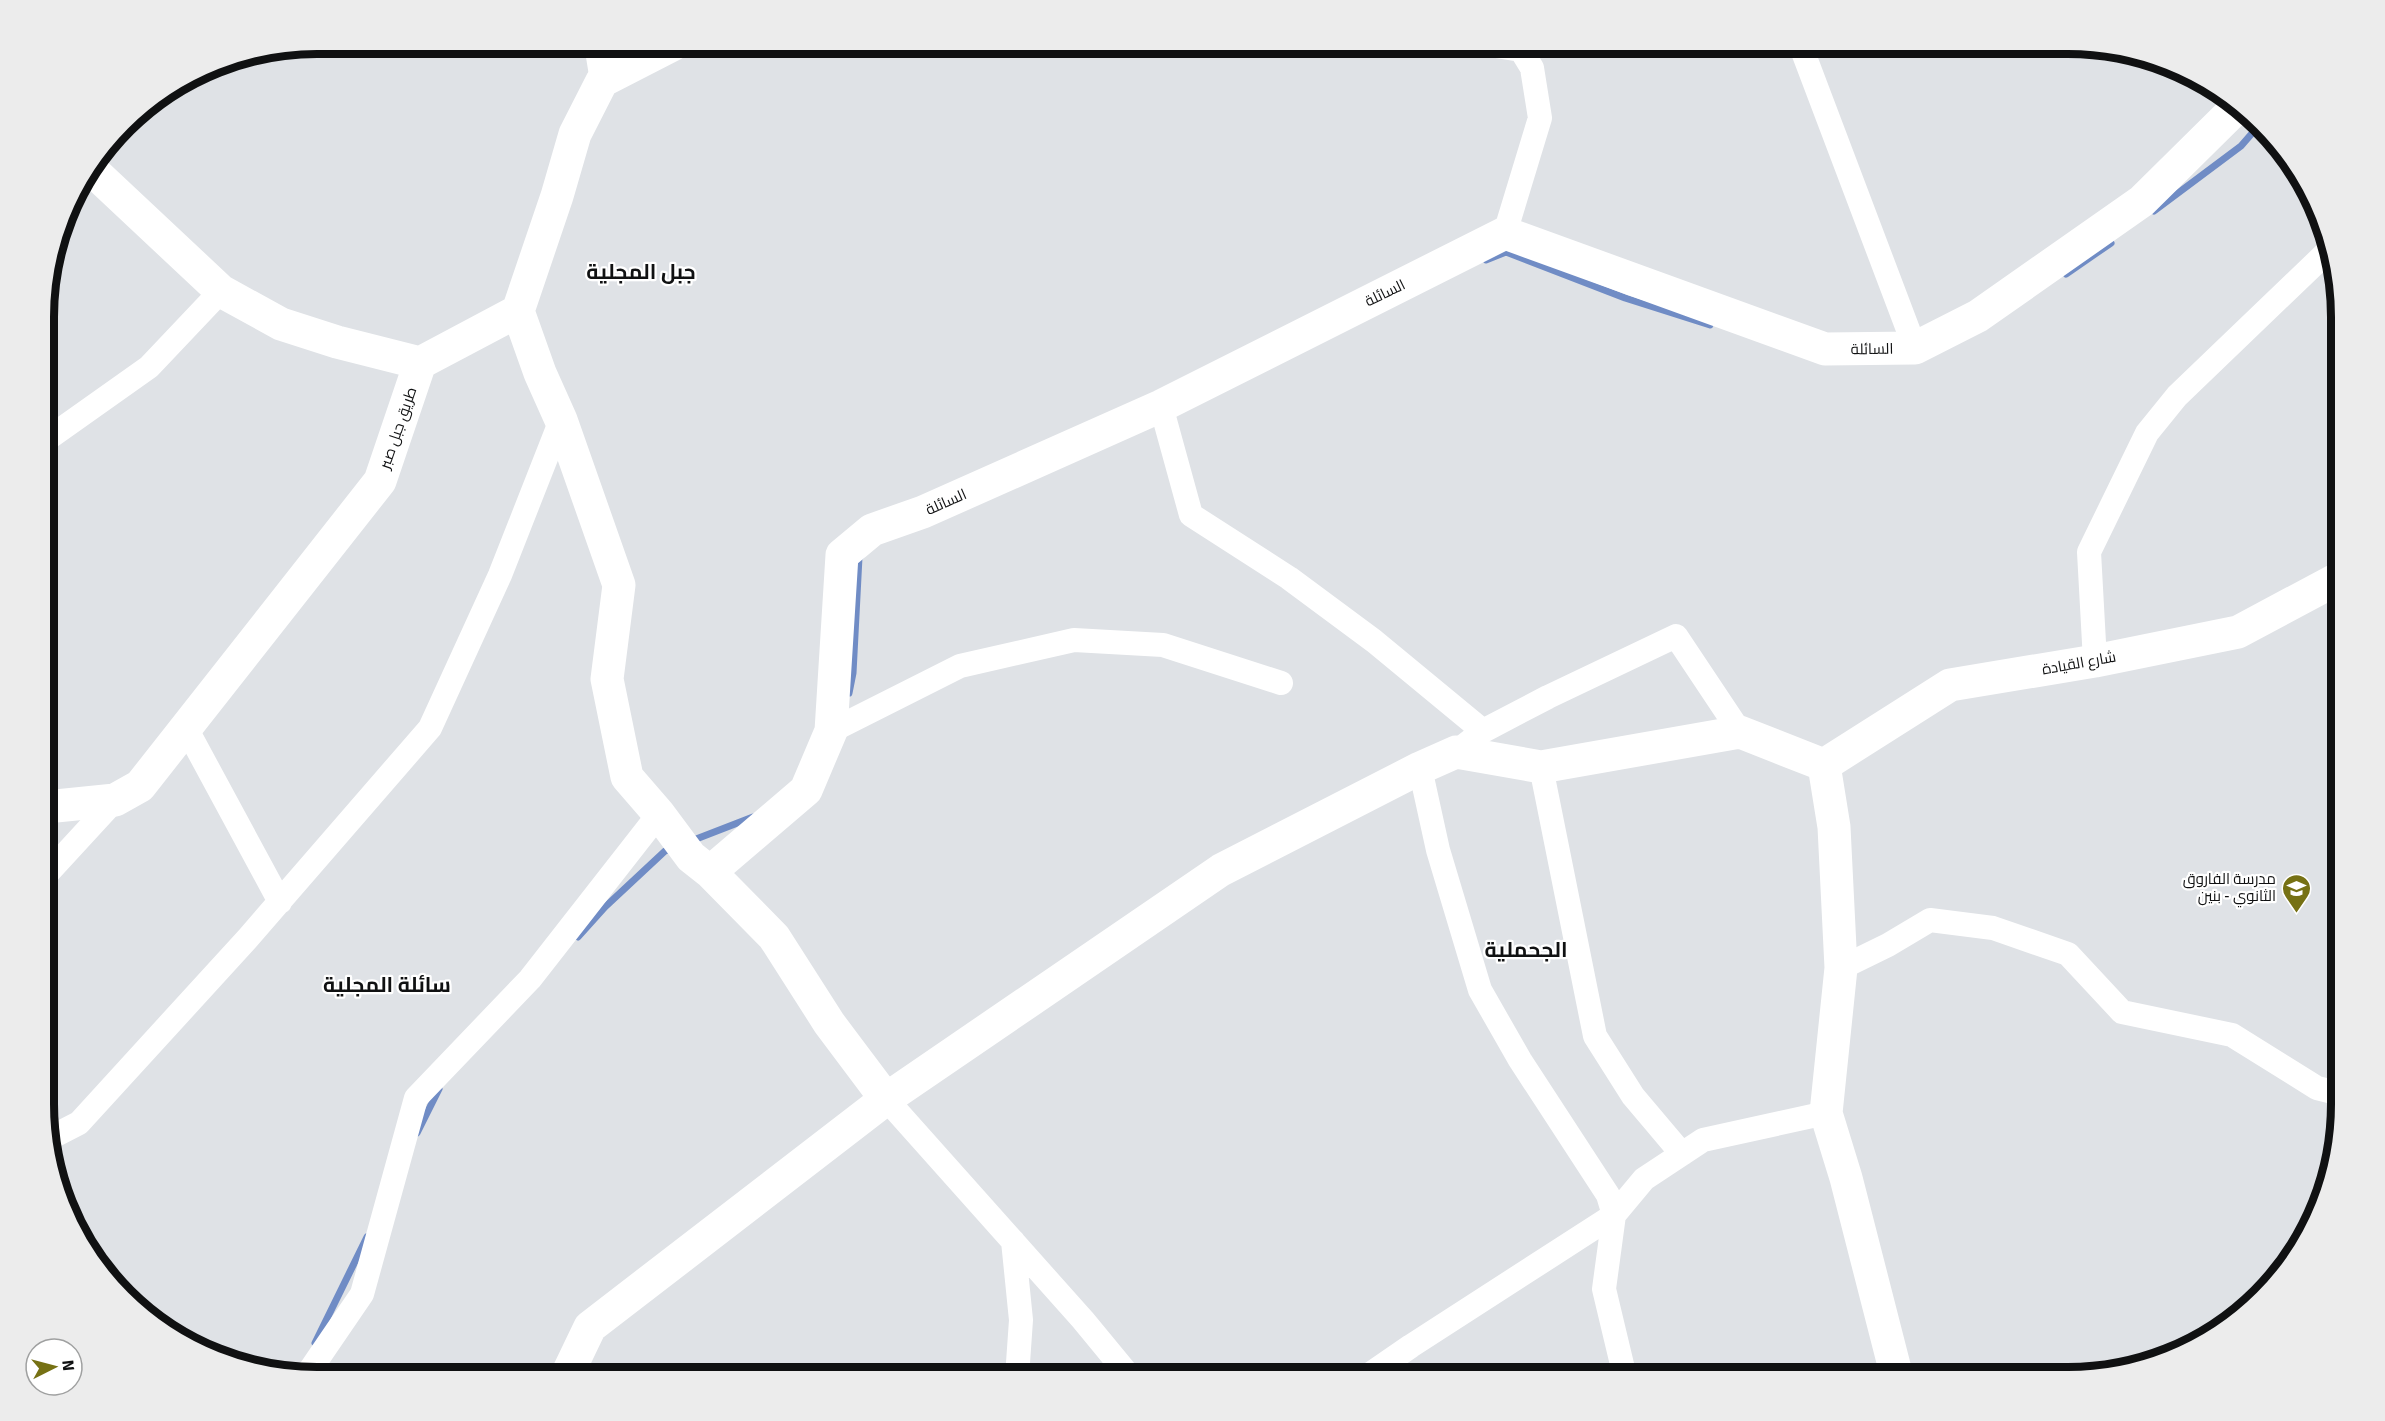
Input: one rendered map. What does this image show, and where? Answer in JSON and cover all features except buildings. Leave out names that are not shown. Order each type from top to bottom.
[{"type":"street","points":[[598,54],[603,81]]},
{"type":"street","points":[[655,54],[603,81],[575,134],[557,196],[518,311],[540,373],[561,420],[619,585],[607,680],[627,777],[659,814],[691,857],[710,872],[774,938],[829,1023],[886,1099],[1083,1320],[1122,1367]]},
{"type":"street","points":[[1505,233],[1540,118],[1532,68],[1523,54]]},
{"type":"street","points":[[1804,54],[1915,348]]},
{"type":"street","name":"السائلة","points":[[710,872],[806,790],[831,730],[842,555],[872,530],[923,512],[1161,406],[1505,233],[1825,350],[1915,348],[1978,316],[2142,201],[2232,111]]},
{"type":"street","points":[[96,174],[221,291],[281,324],[337,342],[420,363],[518,311]]},
{"type":"street","points":[[2095,661],[2089,552],[2147,433],[2177,396],[2324,255]]},
{"type":"street","points":[[54,434],[149,367],[221,291]]},
{"type":"street","name":"طريق جبل صبر","points":[[54,806],[115,800],[140,786],[380,481],[420,363]]},
{"type":"street","points":[[1161,406],[1191,515],[1289,578],[1365,634],[1483,731]]},
{"type":"street","points":[[56,1135],[79,1123],[280,902],[430,728],[500,575],[561,420]]},
{"type":"street","name":"شارع القيادة","points":[[1824,765],[1950,686],[2095,661],[2238,632],[2331,582]]},
{"type":"street","points":[[571,1367],[590,1327],[886,1099],[1221,870],[1420,768],[1456,752],[1483,731],[1548,697],[1676,636],[1740,732]]},
{"type":"street","points":[[831,730],[960,666],[1074,640],[1163,645],[1281,683]]},
{"type":"street","points":[[186,728],[280,902]]},
{"type":"street","points":[[1456,752],[1541,767],[1740,732],[1824,765],[1834,827],[1841,968],[1826,1113],[1846,1178],[1894,1367]]},
{"type":"street","points":[[1541,767],[1595,1036],[1633,1096],[1682,1154]]},
{"type":"street","points":[[1420,768],[1438,850],[1480,990],[1520,1060],[1608,1195],[1614,1215],[1604,1289],[1623,1367]]},
{"type":"street","points":[[54,866],[115,800]]},
{"type":"street","points":[[312,1367],[362,1294],[416,1098],[530,979],[659,814]]},
{"type":"street","points":[[1841,968],[1888,945],[1929,920],[1993,928],[2068,954],[2122,1012],[2232,1035],[2317,1088],[2331,1092]]},
{"type":"street","points":[[1380,1367],[1614,1215],[1644,1179],[1703,1140],[1826,1113]]},
{"type":"street","points":[[1013,1241],[1021,1320],[1018,1367]]},
{"type":"waterway","points":[[2154,211],[2241,146],[2254,131]]},
{"type":"waterway","points":[[2066,274],[2111,243]]},
{"type":"waterway","points":[[1486,260],[1506,252],[1625,298],[1710,325]]},
{"type":"waterway","points":[[849,693],[853,673],[859,557],[861,556]]},
{"type":"waterway","points":[[691,841],[753,817]]},
{"type":"waterway","points":[[578,937],[605,907],[665,851],[672,849]]},
{"type":"waterway","points":[[417,1133],[439,1089]]},
{"type":"waterway","points":[[315,1343],[367,1237]]},
{"type":"place","name":"مدرسة الفاروق الثانوي - بنين","points":[[2297,914]]},
{"type":"district","name":"جبل المجلية","points":[[641,272]]},
{"type":"district","name":"الجحملية","points":[[1526,950]]},
{"type":"district","name":"سائلة المجلية","points":[[387,985]]}]
